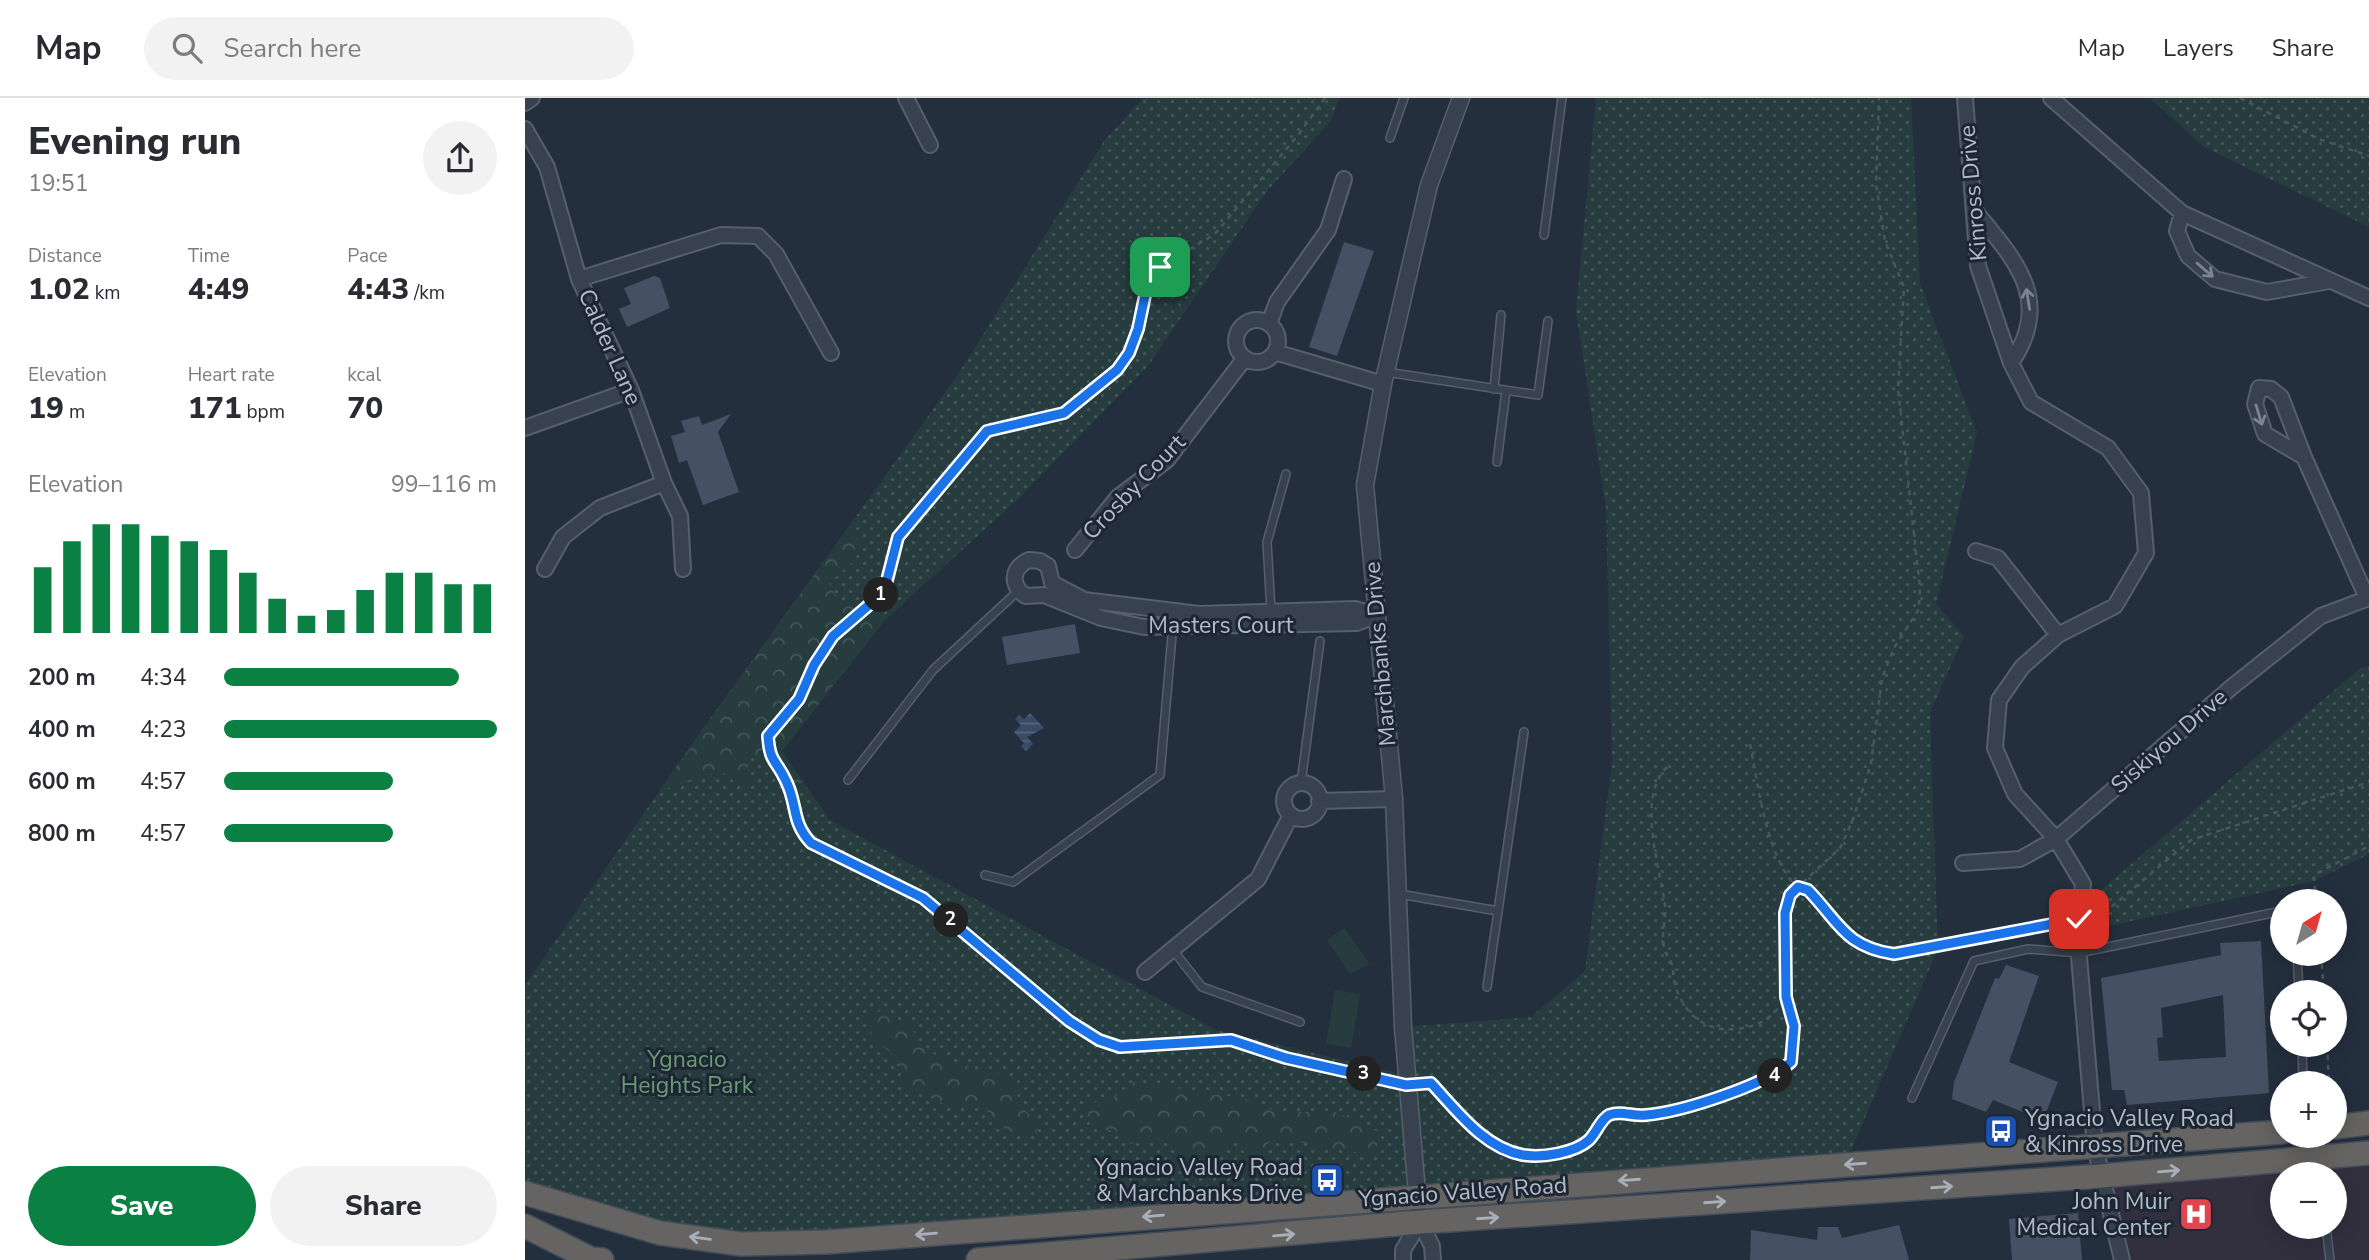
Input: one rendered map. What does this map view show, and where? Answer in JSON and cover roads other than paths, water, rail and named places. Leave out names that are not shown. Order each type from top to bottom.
[{"type":"highway","points":[[2347,1126],[2369,1123]]},
{"type":"highway","name":"Ygnacio Valley Road","points":[[525,1193],[660,1233],[741,1244],[827,1242],[1417,1195],[2270,1133]]},
{"type":"highway","name":"Ygnacio Valley Road","points":[[978,1260],[1420,1222],[2101,1176],[2369,1153]]},
{"type":"highway","points":[[525,1226],[591,1259],[602,1260]]},
{"type":"street","points":[[525,103],[532,98]]},
{"type":"street","points":[[906,98],[930,145]]},
{"type":"street","name":"Marchbanks Drive","points":[[1420,1222],[1406,1085],[1394,799],[1365,485],[1384,378],[1429,185],[1461,98]]},
{"type":"street","name":"Kinross Drive","points":[[1965,98],[1977,266],[2011,363],[2031,402],[2108,448],[2141,493],[2146,554],[2115,606],[2058,635],[2022,667],[1999,700],[1995,748],[2015,794],[2056,839],[2083,884],[2079,953],[2095,1147],[2122,1260]]},
{"type":"street","points":[[2051,98],[2182,213],[2369,298]]},
{"type":"street","name":"Calder Lane","points":[[525,129],[547,167],[579,279],[631,390],[664,483],[680,516],[683,569]]},
{"type":"street","points":[[1269,324],[1277,302],[1328,230],[1344,179]]},
{"type":"street","points":[[1975,211],[2024,277],[2031,301],[2030,326],[2024,344],[2011,363]]},
{"type":"street","points":[[2182,213],[2177,231],[2188,256],[2215,279],[2267,292],[2330,280]]},
{"type":"street","points":[[579,279],[721,235],[758,236],[776,254],[831,352]]},
{"type":"street","points":[[1256,320],[1269,324],[1278,339],[1275,352],[1262,361],[1245,358],[1237,348],[1239,329],[1256,320]]},
{"type":"street","points":[[1275,352],[1384,378]]},
{"type":"street","name":"Crosby Court","points":[[1075,550],[1118,497],[1167,460],[1245,358]]},
{"type":"street","points":[[2304,457],[2265,434],[2255,404],[2259,388],[2271,389],[2281,397],[2304,457],[2368,598]]},
{"type":"street","points":[[525,428],[631,390]]},
{"type":"street","points":[[545,569],[563,537],[600,508],[664,483]]},
{"type":"street","points":[[1976,551],[1998,558],[2058,635]]},
{"type":"street","name":"Masters Court","points":[[1269,618],[1174,612],[1084,600],[1052,583],[1048,566],[1035,559],[1023,563],[1016,571],[1014,581],[1018,591],[1030,598],[1044,595],[1101,618],[1144,627],[1174,628],[1355,609],[1376,615]]},
{"type":"street","name":"Siskiyou Drive","points":[[1963,863],[2020,859],[2056,839],[2233,686],[2321,616],[2368,598]]},
{"type":"street","points":[[1301,783],[1316,790],[1319,801],[1316,812],[1307,818],[1291,815],[1285,806],[1285,795],[1291,787],[1301,783]]},
{"type":"street","points":[[1319,801],[1394,799]]},
{"type":"street","points":[[1145,972],[1258,879],[1291,815]]},
{"type":"street","points":[[1403,1260],[1403,1250],[1420,1222]]},
{"type":"street","points":[[1420,1222],[1432,1246],[1433,1260]]},
{"type":"lane","points":[[1390,138],[1404,98]]},
{"type":"lane","points":[[1544,235],[1562,98]]},
{"type":"lane","points":[[1493,388],[1501,315]]},
{"type":"lane","points":[[1384,378],[1493,388],[1538,396],[1548,321]]},
{"type":"lane","points":[[1497,462],[1506,390]]},
{"type":"lane","points":[[1269,618],[1267,542],[1286,474]]},
{"type":"lane","points":[[848,780],[933,670],[1018,591]]},
{"type":"lane","points":[[985,875],[1013,881],[1160,775],[1174,612]]},
{"type":"lane","points":[[1301,783],[1320,641]]},
{"type":"lane","points":[[1487,988],[1524,732]]},
{"type":"lane","points":[[1398,894],[1498,911]]},
{"type":"lane","points":[[1912,1098],[1974,961],[2028,949],[2079,953],[2270,913]]},
{"type":"lane","points":[[1172,949],[1202,987],[1300,1022]]},
{"type":"lane","points":[[2328,1239],[2330,1260]]},
{"type":"water","points":[[1030,713],[1044,728],[1027,737],[1033,744],[1026,751],[1021,746],[1024,743],[1014,732],[1021,725],[1015,719],[1019,715],[1024,719]]},
{"type":"place","name":"Ygnacio Valley Road & Kinross Drive","points":[[2001,1131]]},
{"type":"place","name":"Ygnacio Valley Road & Marchbanks Drive","points":[[1327,1180]]},
{"type":"place","name":"John Muir Medical Center","points":[[2196,1214]]},
{"type":"park label","name":"Ygnacio Heights Park","points":[[687,1072]]}]
